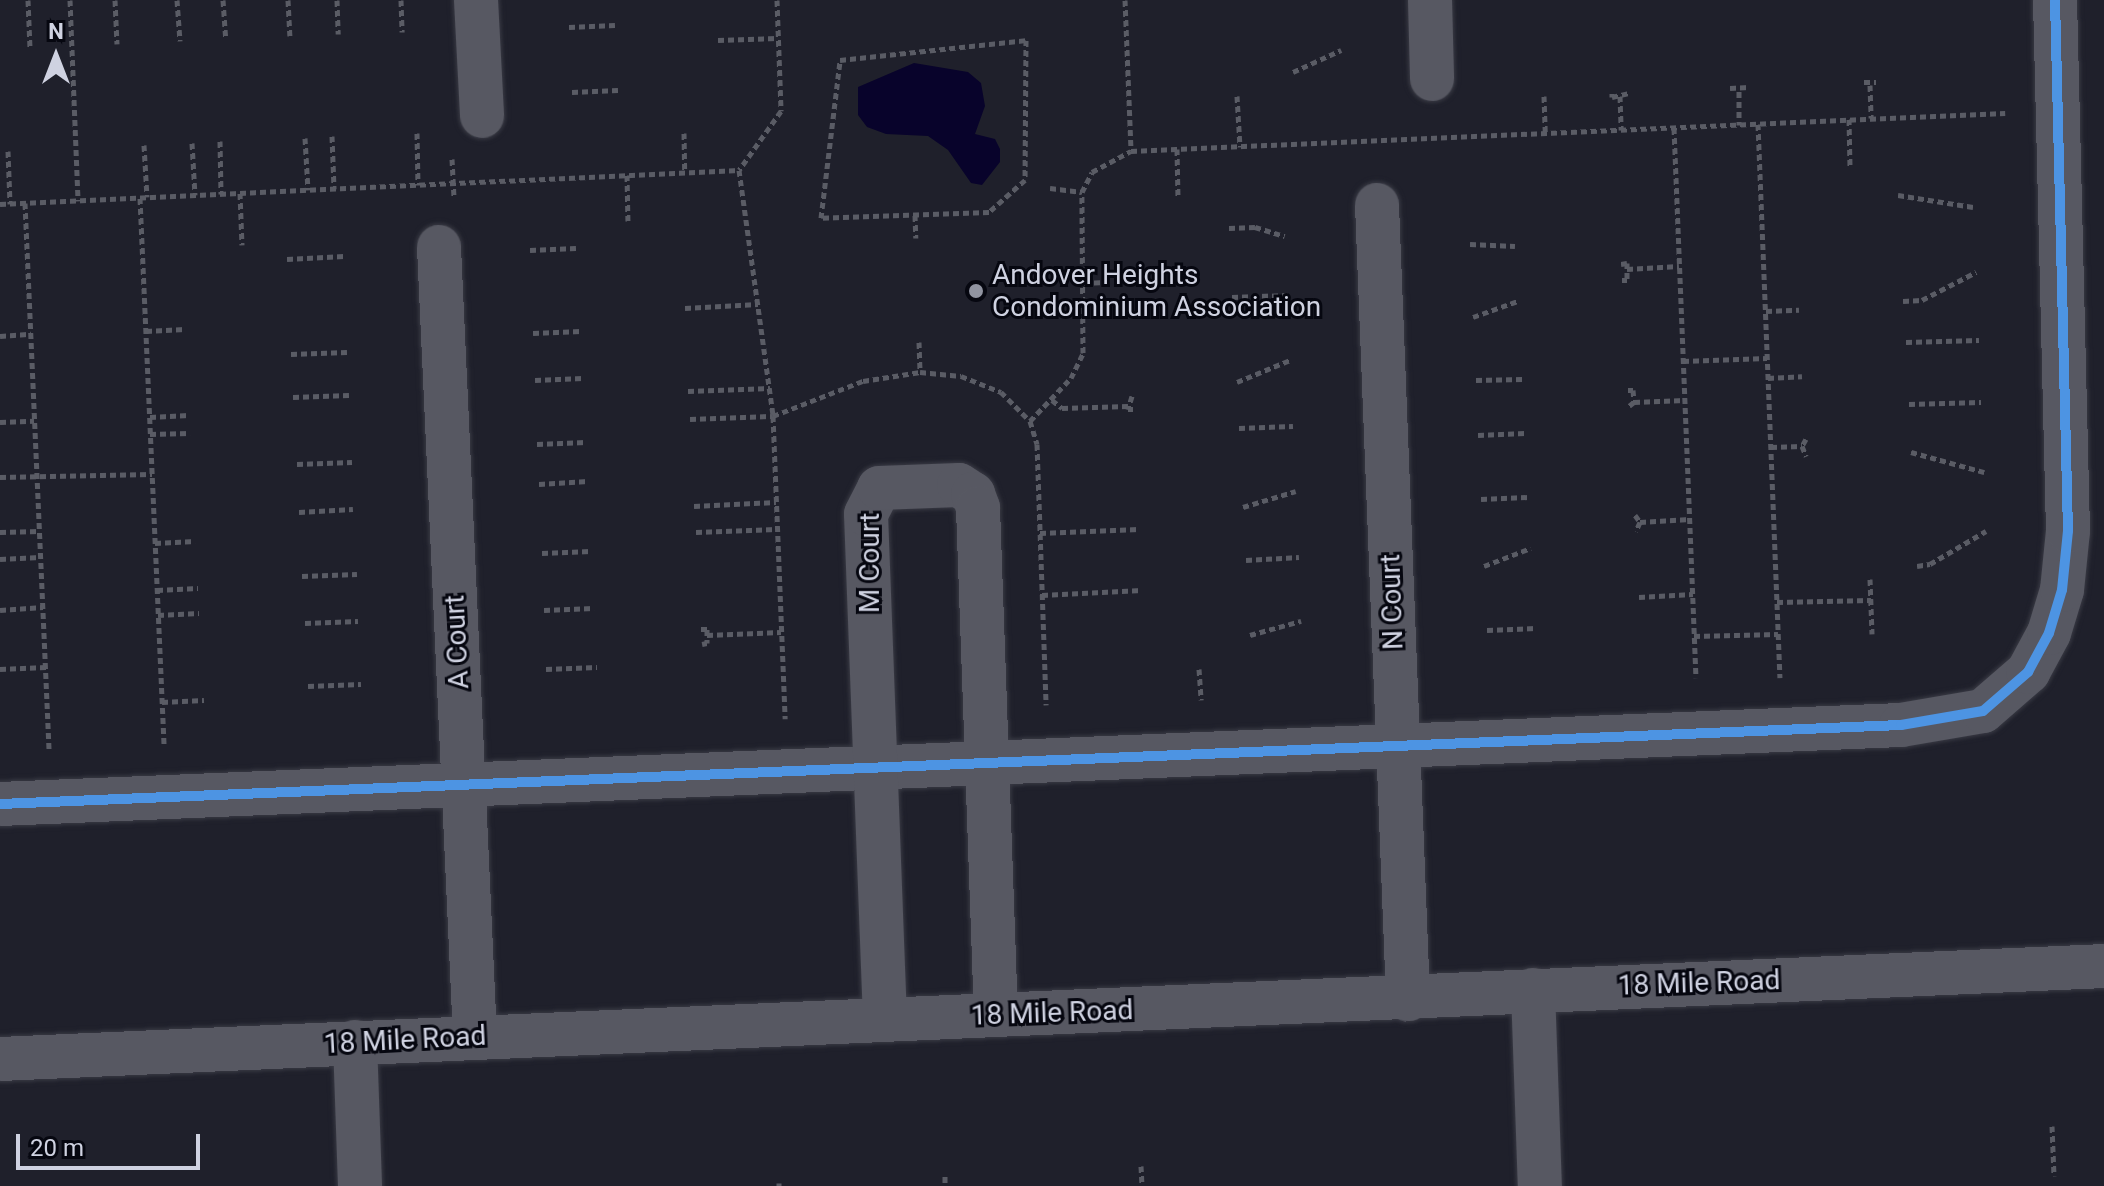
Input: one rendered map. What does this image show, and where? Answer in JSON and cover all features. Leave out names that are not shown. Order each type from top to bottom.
[{"type":"street","points":[[467,130],[476,0]]},
{"type":"street","points":[[1430,0],[1432,79]]},
{"type":"street","points":[[0,804],[1398,747],[1956,719],[1983,711],[2028,672],[2049,633],[2062,590],[2068,531],[2055,0]]},
{"type":"street","name":"N Court","points":[[1377,205],[1408,999]]},
{"type":"street","name":"A Court","points":[[447,231],[463,784],[475,1037]]},
{"type":"street","name":"M Court","points":[[885,1020],[866,514],[879,488],[959,485],[973,494],[978,508],[996,1015]]},
{"type":"street","name":"18 Mile Road","points":[[0,1059],[2104,966]]},
{"type":"street","points":[[1533,990],[1540,1186]]},
{"type":"street","points":[[355,1042],[360,1186]]},
{"type":"path","points":[[28,0],[30,48]]},
{"type":"path","points":[[70,0],[78,201]]},
{"type":"path","points":[[115,0],[117,44]]},
{"type":"path","points":[[177,0],[180,41]]},
{"type":"path","points":[[223,0],[226,39]]},
{"type":"path","points":[[288,0],[290,36]]},
{"type":"path","points":[[337,0],[338,34]]},
{"type":"path","points":[[401,0],[402,32]]},
{"type":"path","points":[[777,0],[781,111],[739,170],[773,416],[785,723]]},
{"type":"path","points":[[1125,0],[1131,151]]},
{"type":"path","points":[[569,27],[615,25]]},
{"type":"path","points":[[718,40],[778,38]]},
{"type":"path","points":[[1026,40],[1025,180],[989,212],[915,215],[821,218],[840,60],[1026,40]]},
{"type":"path","points":[[1293,72],[1341,50]]},
{"type":"path","points":[[1870,83],[1871,118]]},
{"type":"path","points":[[1730,88],[1739,91],[1749,87]]},
{"type":"path","points":[[572,92],[618,90]]},
{"type":"path","points":[[1739,91],[1739,125]]},
{"type":"path","points":[[1612,93],[1620,96],[1629,93]]},
{"type":"path","points":[[1237,96],[1240,147]]},
{"type":"path","points":[[1544,96],[1545,133]]},
{"type":"path","points":[[1620,96],[1621,130]]},
{"type":"path","points":[[1030,421],[1052,400],[1083,353],[1082,192],[1092,172],[1131,151],[2018,112]]},
{"type":"path","points":[[1849,119],[1850,166]]},
{"type":"path","points":[[1758,124],[1780,688]]},
{"type":"path","points":[[1674,128],[1697,690]]},
{"type":"path","points":[[447,231],[467,130]]},
{"type":"path","points":[[417,133],[418,185]]},
{"type":"path","points":[[684,133],[685,172]]},
{"type":"path","points":[[332,136],[334,189]]},
{"type":"path","points":[[305,138],[308,190]]},
{"type":"path","points":[[220,141],[221,194]]},
{"type":"path","points":[[192,143],[195,195]]},
{"type":"path","points":[[144,145],[146,331],[165,761]]},
{"type":"path","points":[[1177,149],[1178,197]]},
{"type":"path","points":[[8,151],[10,204]]},
{"type":"path","points":[[0,204],[739,170]]},
{"type":"path","points":[[627,175],[628,221]]},
{"type":"path","points":[[1050,188],[1082,192]]},
{"type":"path","points":[[240,193],[242,245]]},
{"type":"path","points":[[1898,195],[1973,207]]},
{"type":"path","points":[[25,203],[49,752]]},
{"type":"path","points":[[915,215],[916,238]]},
{"type":"path","points":[[1229,228],[1255,227],[1285,236]]},
{"type":"path","points":[[1470,244],[1515,246]]},
{"type":"path","points":[[530,250],[576,248]]},
{"type":"path","points":[[287,259],[344,256]]},
{"type":"path","points":[[1621,264],[1627,263],[1627,280],[1622,280]]},
{"type":"path","points":[[1627,269],[1679,266]]},
{"type":"path","points":[[1903,301],[1922,300],[1976,272]]},
{"type":"path","points":[[1084,283],[1126,281]]},
{"type":"path","points":[[1232,297],[1288,295]]},
{"type":"path","points":[[1473,317],[1518,301]]},
{"type":"path","points":[[685,308],[758,304]]},
{"type":"path","points":[[1766,311],[1799,310]]},
{"type":"path","points":[[146,331],[185,329]]},
{"type":"path","points":[[533,333],[581,331]]},
{"type":"path","points":[[0,336],[31,334]]},
{"type":"path","points":[[1906,342],[1979,340]]},
{"type":"path","points":[[919,342],[920,372]]},
{"type":"path","points":[[291,354],[347,352]]},
{"type":"path","points":[[1683,361],[1767,358]]},
{"type":"path","points":[[1237,382],[1290,360]]},
{"type":"path","points":[[1768,378],[1802,376]]},
{"type":"path","points":[[535,380],[583,378]]},
{"type":"path","points":[[1476,380],[1523,379]]},
{"type":"path","points":[[688,391],[770,388]]},
{"type":"path","points":[[1628,390],[1633,390],[1632,404],[1685,400]]},
{"type":"path","points":[[293,397],[349,395]]},
{"type":"path","points":[[1052,400],[1062,408],[1131,407],[1132,396]]},
{"type":"path","points":[[1909,404],[1981,402]]},
{"type":"path","points":[[150,417],[189,415]]},
{"type":"path","points":[[690,419],[773,416]]},
{"type":"path","points":[[0,422],[34,421]]},
{"type":"path","points":[[1239,428],[1293,426]]},
{"type":"path","points":[[150,434],[190,433]]},
{"type":"path","points":[[1478,435],[1525,433]]},
{"type":"path","points":[[1802,446],[1806,439]]},
{"type":"path","points":[[537,444],[586,442]]},
{"type":"path","points":[[1771,447],[1802,446]]},
{"type":"path","points":[[1802,446],[1806,456]]},
{"type":"path","points":[[1911,452],[1984,472]]},
{"type":"path","points":[[297,464],[352,462]]},
{"type":"path","points":[[0,477],[152,474]]},
{"type":"path","points":[[539,484],[588,481]]},
{"type":"path","points":[[1243,507],[1296,491]]},
{"type":"path","points":[[1481,499],[1529,497]]},
{"type":"path","points":[[694,506],[776,502]]},
{"type":"path","points":[[299,512],[353,509]]},
{"type":"path","points":[[1635,515],[1640,522]]},
{"type":"path","points":[[1640,522],[1690,519]]},
{"type":"path","points":[[1636,531],[1640,522]]},
{"type":"path","points":[[696,532],[777,529]]},
{"type":"path","points":[[1040,533],[1139,529]]},
{"type":"path","points":[[0,532],[40,531]]},
{"type":"path","points":[[1917,566],[1930,564],[1986,531]]},
{"type":"path","points":[[155,543],[195,541]]},
{"type":"path","points":[[1484,566],[1531,548]]},
{"type":"path","points":[[542,553],[591,551]]},
{"type":"path","points":[[0,559],[40,557]]},
{"type":"path","points":[[1246,560],[1299,557]]},
{"type":"path","points":[[302,576],[357,574]]},
{"type":"path","points":[[1870,579],[1872,634]]},
{"type":"path","points":[[157,590],[198,588]]},
{"type":"path","points":[[1042,595],[1142,590]]},
{"type":"path","points":[[1639,597],[1693,594]]},
{"type":"path","points":[[1777,602],[1871,600]]},
{"type":"path","points":[[0,610],[43,607]]},
{"type":"path","points":[[544,610],[594,608]]},
{"type":"path","points":[[158,615],[199,613]]},
{"type":"path","points":[[305,623],[358,621]]},
{"type":"path","points":[[1250,635],[1301,621]]},
{"type":"path","points":[[1487,630],[1536,628]]},
{"type":"path","points":[[701,629],[707,629],[707,643],[702,644]]},
{"type":"path","points":[[707,635],[781,632]]},
{"type":"path","points":[[1694,636],[1778,634]]},
{"type":"path","points":[[0,669],[46,667]]},
{"type":"path","points":[[546,669],[597,667]]},
{"type":"path","points":[[1199,669],[1201,708]]},
{"type":"path","points":[[308,686],[361,684]]},
{"type":"path","points":[[162,702],[204,700]]},
{"type":"path","points":[[2052,1126],[2054,1176]]},
{"type":"path","points":[[1141,1166],[1142,1186]]},
{"type":"path","points":[[945,1176],[945,1186]]},
{"type":"shaded area","points":[[914,63],[968,72],[981,83],[985,106],[975,134],[995,139],[1000,149],[1000,162],[982,185],[971,183],[948,150],[928,136],[886,134],[867,127],[858,115],[858,87]]},
{"type":"cycle path","points":[[0,804],[1901,725],[1983,711],[2028,672],[2049,633],[2062,590],[2068,531],[2055,0]]},
{"type":"place","name":"Andover Heights Condominium Association","points":[[976,291]]}]
